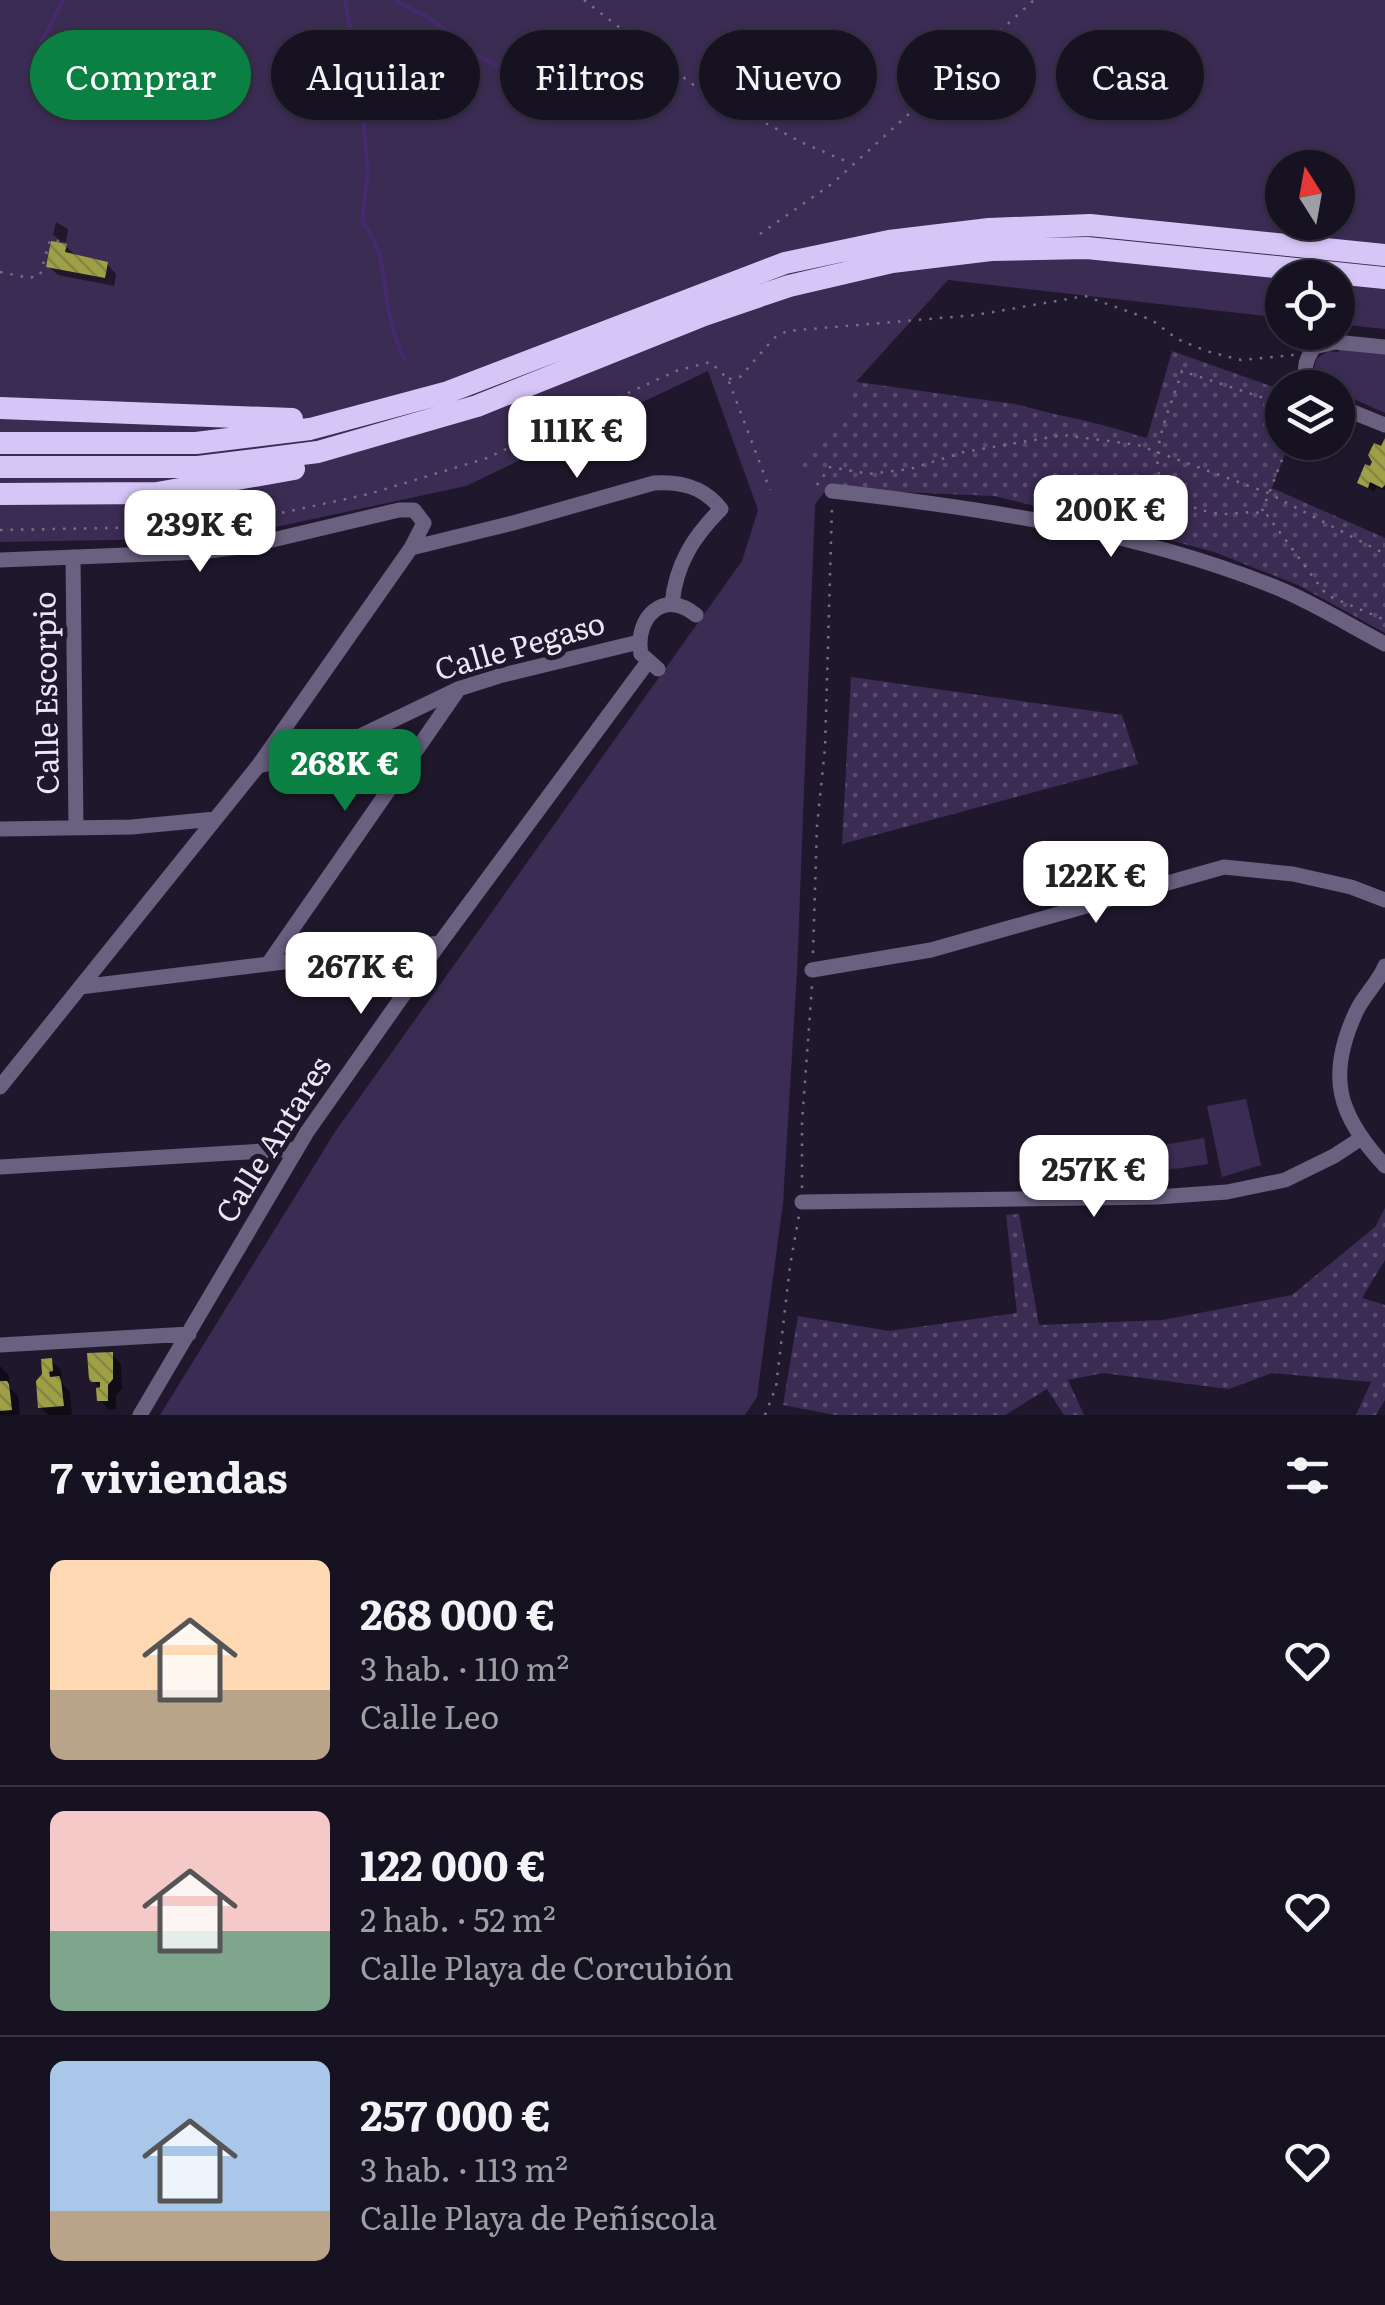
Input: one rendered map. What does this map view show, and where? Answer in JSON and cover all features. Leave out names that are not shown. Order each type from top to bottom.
[{"type":"highway","points":[[0,443],[196,444],[310,429],[448,392],[786,263],[889,241],[989,229],[1090,225],[1385,255]]},
{"type":"highway","points":[[0,466],[198,467],[318,452],[416,426],[790,286],[925,258],[992,250],[1087,248],[1385,278]]},
{"type":"highway","points":[[0,494],[157,493],[303,467],[421,439],[484,417],[538,383]]},
{"type":"highway","points":[[0,408],[271,420],[318,418],[448,392]]},
{"type":"street","points":[[1304,370],[1314,348],[1335,342],[1385,347]]},
{"type":"street","points":[[1355,413],[1385,425]]},
{"type":"street","points":[[412,548],[673,481],[700,490],[721,509],[700,530],[683,557],[674,582],[672,604]]},
{"type":"street","points":[[825,488],[971,507],[1141,544],[1272,585],[1385,644]]},
{"type":"street","points":[[0,560],[202,552],[248,546],[399,510],[414,510],[424,522],[412,548],[258,766],[0,1086]]},
{"type":"street","name":"Calle Escorpio","points":[[73,557],[76,828]]},
{"type":"street","points":[[638,642],[646,616],[659,608],[672,604],[696,615]]},
{"type":"street","name":"Calle Pegaso","points":[[258,766],[356,738],[458,690],[555,660],[638,642]]},
{"type":"street","name":"Calle Antares","points":[[140,1415],[297,1149],[440,944],[652,666],[638,642]]},
{"type":"street","points":[[268,964],[458,690]]},
{"type":"street","points":[[0,830],[132,827],[215,819]]},
{"type":"street","points":[[812,970],[932,950],[1224,867],[1293,874],[1385,900]]},
{"type":"street","points":[[80,987],[440,944]]},
{"type":"street","points":[[1385,966],[1357,1008],[1341,1051],[1337,1079],[1345,1113],[1360,1139],[1385,1166]]},
{"type":"street","points":[[802,1202],[1158,1197],[1227,1192],[1284,1180],[1360,1139]]},
{"type":"street","points":[[0,1167],[297,1149]]},
{"type":"street","points":[[0,1345],[189,1334]]},
{"type":"path","points":[[584,0],[692,84],[852,165]]},
{"type":"path","points":[[760,234],[833,183],[1034,0]]},
{"type":"path","points":[[0,272],[30,278],[40,275],[50,240],[67,242]]},
{"type":"path","points":[[728,379],[740,378],[774,338],[787,331],[976,316],[1085,296],[1152,320],[1178,339],[1206,351],[1241,360],[1310,353]]},
{"type":"path","points":[[0,530],[221,526],[369,494],[487,458],[676,370],[710,362],[728,379],[770,490]]},
{"type":"path","points":[[1265,398],[1182,370],[1156,452],[1160,482],[1175,501],[1212,513],[1268,514],[1326,595],[1385,620]]},
{"type":"path","points":[[825,488],[830,467],[869,474],[910,469],[964,452],[1062,435],[1138,446],[1268,493],[1385,554]]},
{"type":"path","points":[[1262,512],[1282,460]]},
{"type":"shaded area","points":[[0,0],[1385,0],[1385,329],[1355,326],[1355,260],[1265,260],[1265,316],[948,280],[856,382],[1063,416],[1138,436],[1154,445],[804,470],[829,474],[827,489],[815,504],[797,972],[783,1203],[757,1397],[745,1415],[160,1415],[335,1132],[742,561],[758,510],[708,371],[466,486],[225,538],[0,542]]},
{"type":"shaded area","points":[[1172,351],[1265,384],[1265,460],[1283,460],[1272,488],[1385,538],[1385,633],[1298,585],[1214,552],[994,496],[827,489],[829,475],[803,470],[798,454],[819,443],[837,426],[850,405],[855,382],[1015,404],[1147,438]]},
{"type":"shaded area","points":[[1328,351],[1385,353],[1385,413],[1355,400],[1355,370],[1313,370],[1317,358]]},
{"type":"shaded area","points":[[851,677],[1122,715],[1138,764],[842,844]]},
{"type":"shaded area","points":[[1246,1099],[1261,1165],[1222,1177],[1207,1106]]},
{"type":"shaded area","points":[[1204,1138],[1208,1164],[1167,1170],[1163,1145]]},
{"type":"shaded area","points":[[1385,1208],[1385,1260],[1362,1298],[1385,1305],[1385,1400],[1376,1415],[1356,1415],[1371,1382],[1272,1373],[1229,1389],[1103,1373],[1068,1380],[1084,1415],[1064,1415],[1047,1389],[1005,1415],[835,1415],[783,1405],[798,1316],[889,1331],[1017,1313],[1006,1215],[1019,1214],[1039,1325],[1163,1320],[1292,1295],[1375,1227]]},
{"type":"building","points":[[51,241],[67,244],[65,252],[108,262],[105,278],[46,267]]},
{"type":"building","points":[[1385,438],[1385,485],[1382,488],[1370,482],[1368,488],[1357,483],[1365,464],[1370,466],[1372,462],[1368,455],[1374,443],[1381,446]]},
{"type":"building","points":[[113,1352],[108,1401],[97,1401],[96,1388],[100,1382],[89,1379],[87,1353]]},
{"type":"building","points":[[52,1358],[50,1377],[59,1376],[61,1380],[64,1406],[38,1408],[36,1381],[42,1374],[41,1359]]},
{"type":"building","points":[[0,1381],[9,1384],[12,1410],[0,1411]]},
{"type":"waterway","points":[[48,30],[63,0]]},
{"type":"waterway","points":[[345,0],[360,83],[368,171],[362,220],[381,259],[391,321],[404,359]]},
{"type":"waterway","points":[[395,0],[429,18],[500,67]]}]
